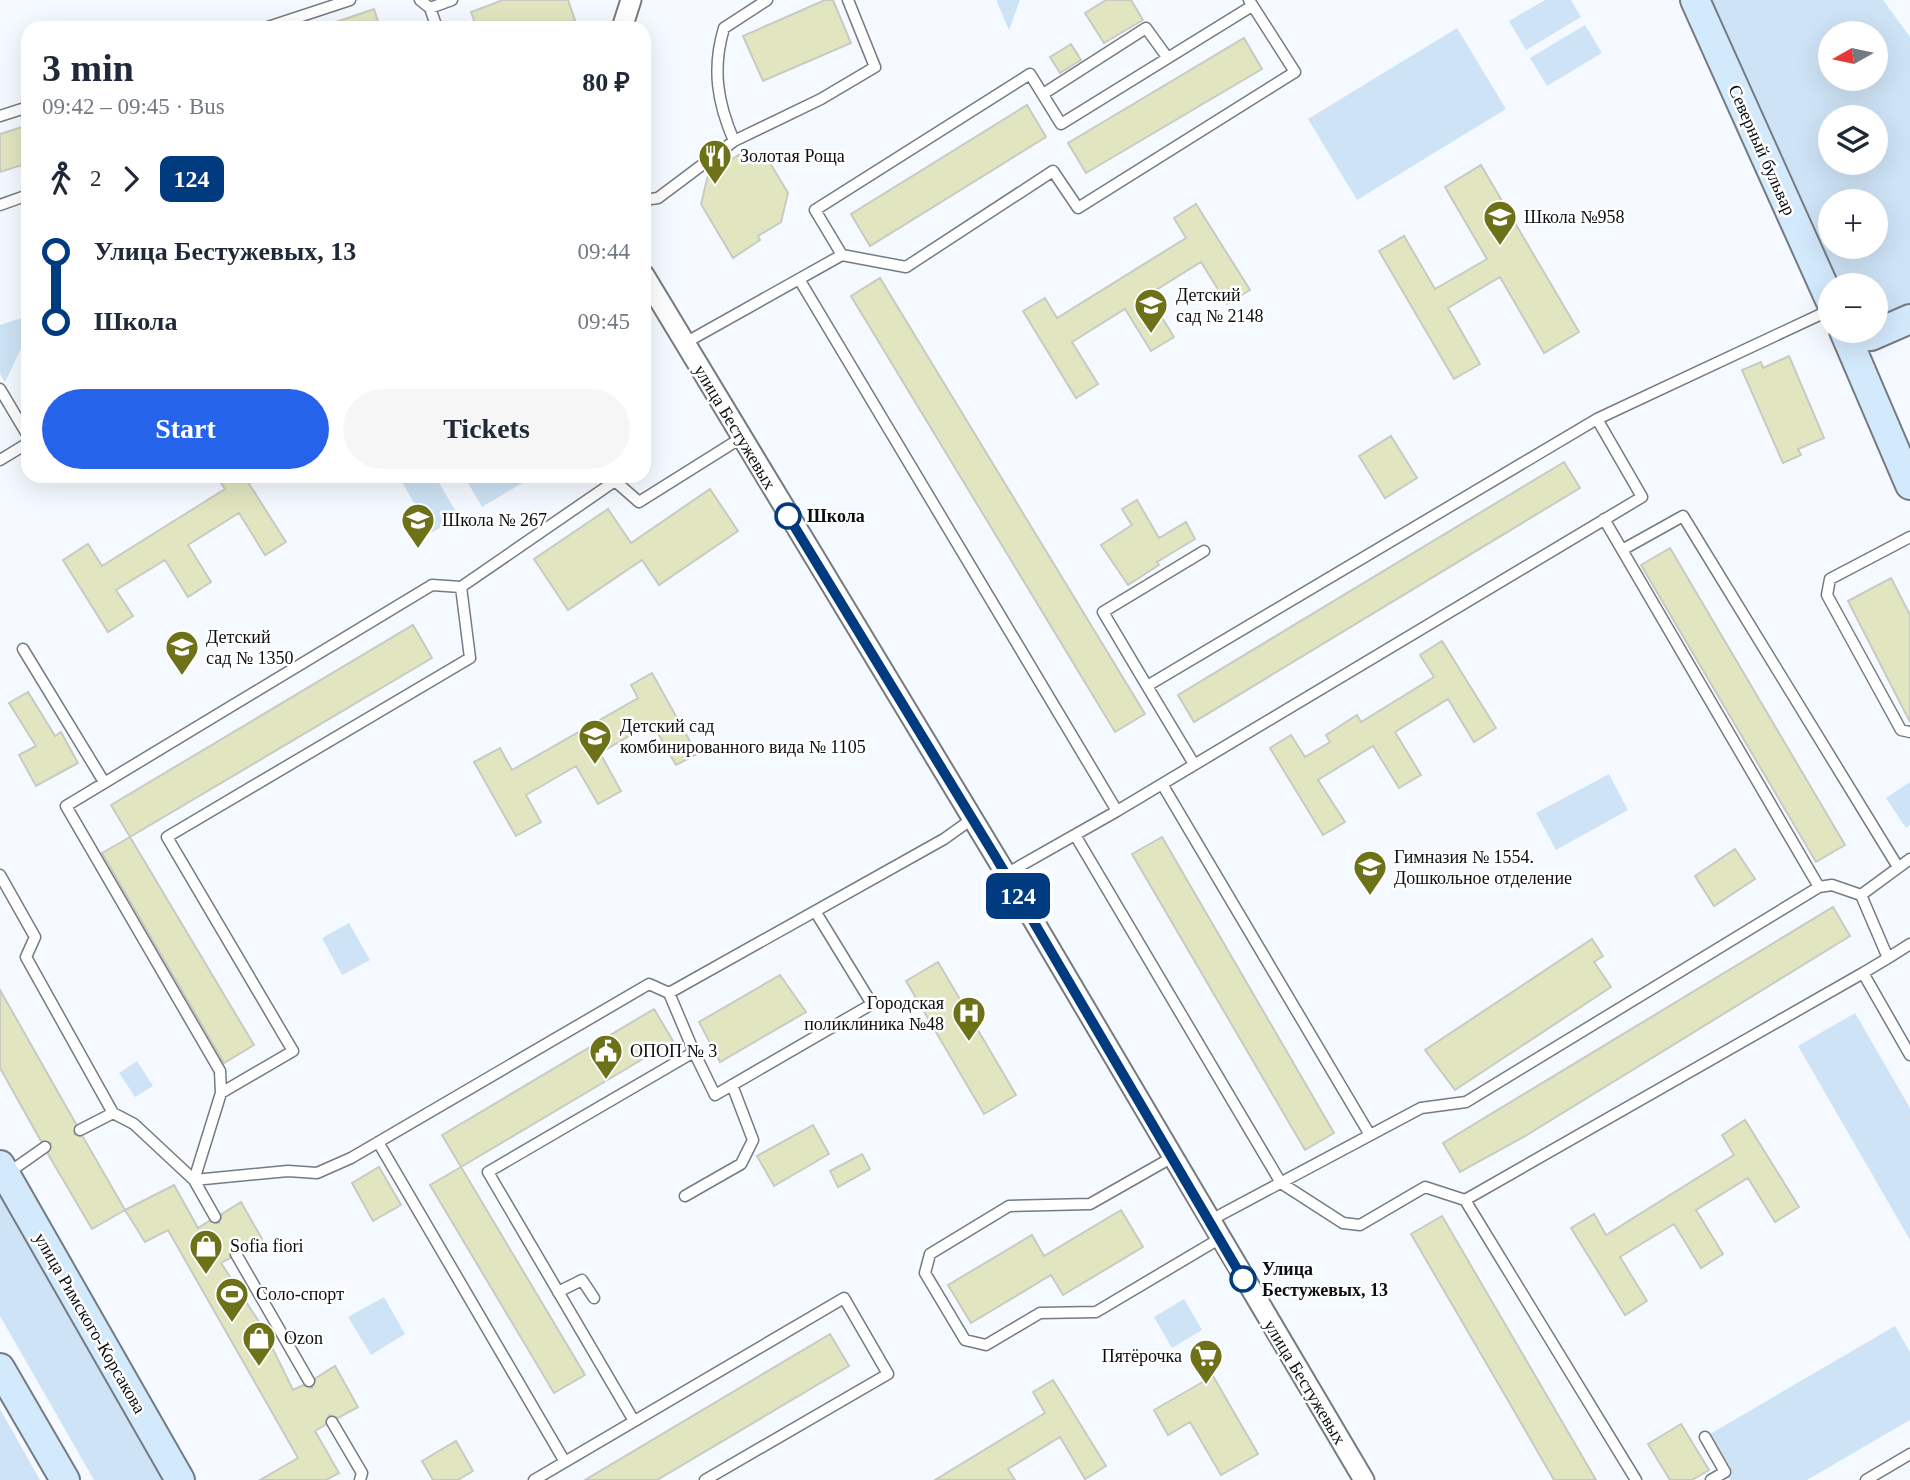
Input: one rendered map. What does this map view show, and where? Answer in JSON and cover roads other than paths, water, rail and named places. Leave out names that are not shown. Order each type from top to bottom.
[{"type":"main road","name":"Северный бульвар","points":[[1695,0],[1818,273]]},
{"type":"main road","points":[[1888,329],[1910,319]]},
{"type":"main road","points":[[1849,343],[1910,485]]},
{"type":"main road","name":"улица Римского-Корсакова","points":[[3,1170],[180,1480]]},
{"type":"main road","points":[[0,1368],[65,1480]]},
{"type":"street","points":[[624,21],[631,0]]},
{"type":"street","name":"улица Бестужевых","points":[[651,287],[1006,874],[1358,1479]]},
{"type":"lane","points":[[286,21],[350,0]]},
{"type":"lane","points":[[420,0],[430,8],[435,21]]},
{"type":"lane","points":[[430,8],[452,0]]},
{"type":"lane","points":[[733,141],[721,110],[716,73],[717,51],[724,28],[767,0]]},
{"type":"lane","points":[[651,199],[658,198],[733,141],[821,99],[875,67],[848,0]]},
{"type":"lane","points":[[685,343],[842,255],[906,267],[1053,171],[1078,208],[1295,72],[1250,3],[1061,124],[1030,74],[815,210],[842,255]]},
{"type":"lane","points":[[1043,94],[1146,28],[1167,57]]},
{"type":"lane","points":[[0,116],[21,109]]},
{"type":"lane","points":[[0,205],[21,198]]},
{"type":"lane","points":[[799,279],[1117,811]]},
{"type":"lane","points":[[1147,686],[1597,419],[1818,316]]},
{"type":"lane","points":[[0,389],[21,424]]},
{"type":"lane","points":[[1006,874],[1117,811],[1642,497],[1597,419]]},
{"type":"lane","points":[[617,483],[639,502],[741,438]]},
{"type":"lane","points":[[0,460],[21,447]]},
{"type":"lane","points":[[194,1180],[221,1093],[220,1071],[65,806],[432,585],[461,587],[612,483]]},
{"type":"lane","points":[[1622,550],[1682,516],[1898,867]]},
{"type":"lane","points":[[1604,519],[1819,887]]},
{"type":"lane","points":[[1910,537],[1830,579],[1827,595],[1901,730],[1910,732]]},
{"type":"lane","points":[[1194,764],[1103,612],[1204,551]]},
{"type":"lane","points":[[221,1093],[293,1051],[167,837],[470,658],[461,587]]},
{"type":"lane","points":[[23,649],[104,782]]},
{"type":"lane","points":[[1162,784],[1370,1135]]},
{"type":"lane","points":[[669,993],[944,839],[972,819]]},
{"type":"lane","points":[[1075,835],[1281,1183],[1343,1223],[1360,1224],[1425,1187],[1465,1200],[1636,1480]]},
{"type":"lane","points":[[1861,895],[1910,859]]},
{"type":"lane","points":[[0,875],[35,937],[26,957],[113,1113],[134,1124],[194,1180],[215,1217]]},
{"type":"lane","points":[[1208,1221],[1421,1108],[1466,1102],[1819,887],[1832,886],[1861,895],[1888,958]]},
{"type":"lane","points":[[194,1180],[288,1171],[317,1173],[378,1142],[649,984],[669,993],[715,1095],[872,1004],[815,911]]},
{"type":"lane","points":[[1465,1200],[1910,944]]},
{"type":"lane","points":[[1863,973],[1910,1055]]},
{"type":"lane","points":[[634,1421],[488,1172],[694,1052]]},
{"type":"lane","points":[[685,1196],[741,1164],[753,1140],[732,1085]]},
{"type":"lane","points":[[80,1130],[113,1113]]},
{"type":"lane","points":[[378,1142],[565,1462]]},
{"type":"lane","points":[[3,1170],[45,1147]]},
{"type":"lane","points":[[1171,1158],[1090,1204],[1009,1206],[930,1254],[925,1273],[965,1340],[986,1345],[1040,1313],[1096,1312],[1219,1239]]},
{"type":"lane","points":[[236,1254],[309,1381]]},
{"type":"lane","points":[[558,1292],[582,1280],[594,1298]]},
{"type":"lane","points":[[534,1480],[844,1298],[888,1374],[705,1480]]},
{"type":"lane","points":[[332,1422],[362,1473],[360,1480]]},
{"type":"lane","points":[[1705,1437],[1725,1472],[1711,1480]]},
{"type":"lane","points":[[1866,1480],[1910,1454]]},
{"type":"place","name":"Золотая Роща","points":[[715,186]]},
{"type":"place","name":"Школа №958","points":[[1500,247]]},
{"type":"place","name":"Детский сад № 2148","points":[[1151,335]]},
{"type":"place","name":"Школа","points":[[788,516]]},
{"type":"place","name":"Школа № 267","points":[[418,550]]},
{"type":"place","name":"Детский сад № 1350","points":[[182,677]]},
{"type":"place","name":"Детский сад комбинированного вида № 1105","points":[[595,766]]},
{"type":"place","name":"Гимназия № 1554. Дошкольное отделение","points":[[1370,897]]},
{"type":"place","name":"Городская поликлиника №48","points":[[969,1043]]},
{"type":"place","name":"ОПОП № 3","points":[[606,1081]]},
{"type":"place","name":"Sofia fiori","points":[[206,1276]]},
{"type":"place","name":"Улица Бестужевых, 13","points":[[1243,1279]]},
{"type":"place","name":"Соло-спорт","points":[[232,1324]]},
{"type":"place","name":"Ozon","points":[[259,1368]]},
{"type":"place","name":"Пятёрочка","points":[[1206,1386]]}]
